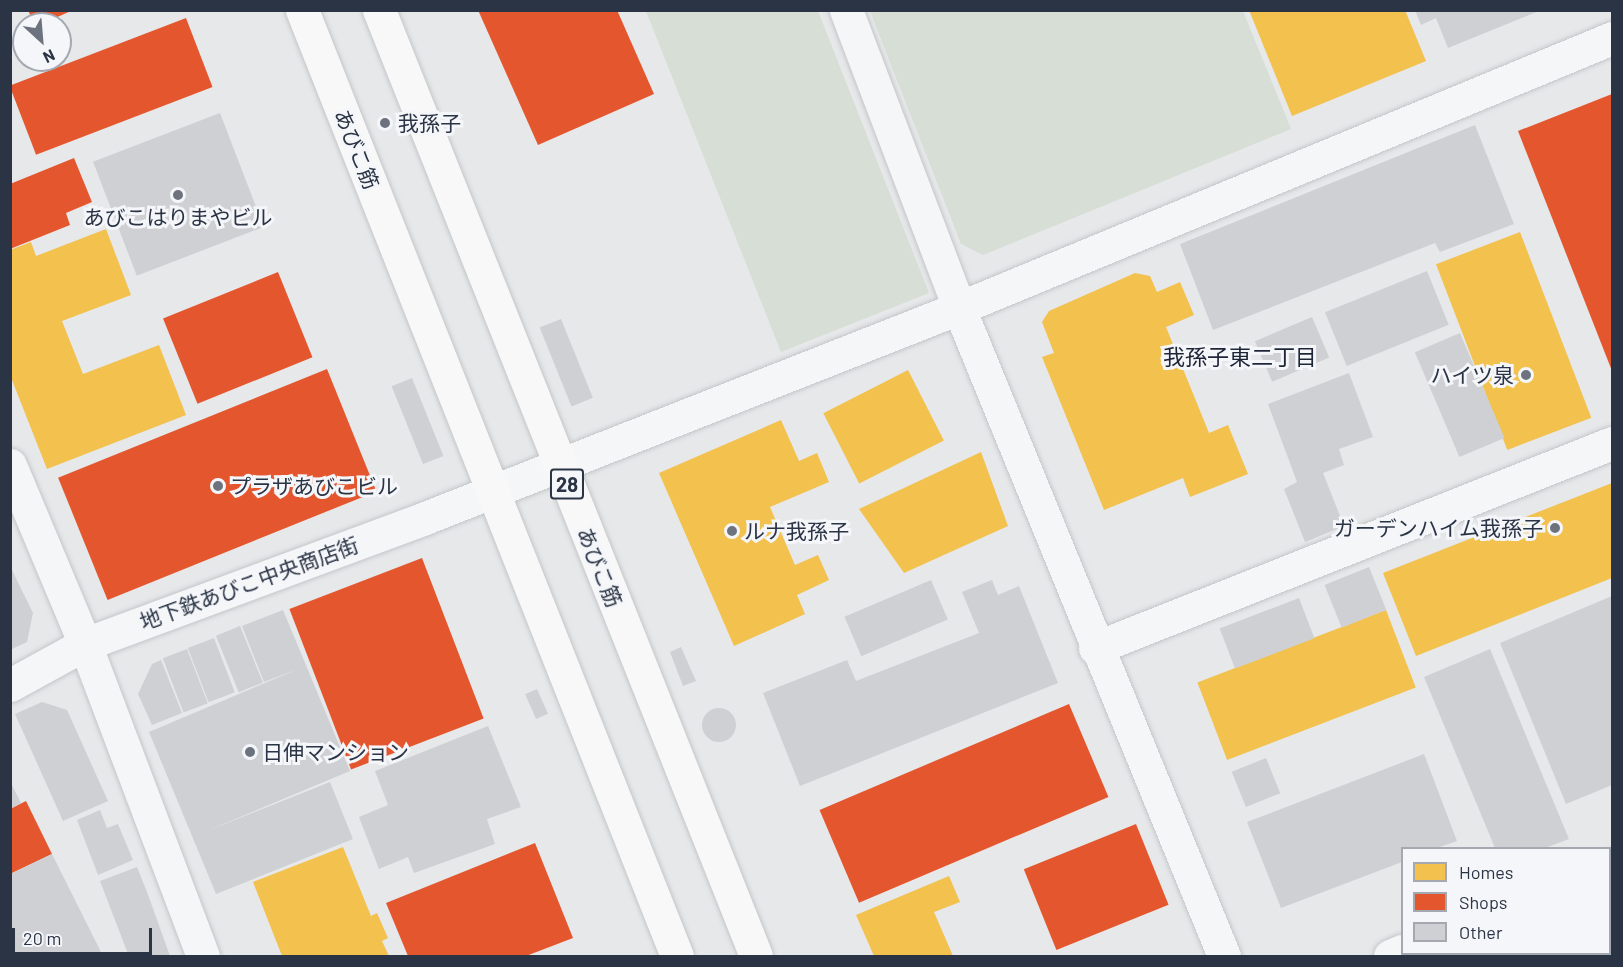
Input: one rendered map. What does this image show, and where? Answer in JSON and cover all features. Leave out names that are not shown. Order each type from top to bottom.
[{"type":"main road","name":"あびこ筋","points":[[302,10],[677,957]]},
{"type":"main road","name":"あびこ筋","points":[[380,10],[756,957]]},
{"type":"street","points":[[846,10],[959,308],[1095,648],[1224,957]]},
{"type":"street","name":"地下鉄あびこ中央商店街","points":[[10,685],[85,644],[560,465],[959,308],[1612,38]]},
{"type":"street","points":[[1095,648],[1612,443]]},
{"type":"street","points":[[10,465],[85,644],[203,957]]},
{"type":"shaded area","points":[[646,11],[818,11],[929,293],[781,352]]},
{"type":"shaded area","points":[[870,11],[1243,11],[1291,129],[983,255],[961,244]]},
{"type":"building: Homes","points":[[1249,10],[1405,10],[1426,61],[1292,116]]},
{"type":"building: Homes","points":[[106,229],[131,295],[62,321],[83,374],[159,345],[186,415],[47,469],[10,375],[10,250],[31,242],[36,256]]},
{"type":"building: Homes","name":"ハイツ泉","points":[[1520,232],[1591,418],[1507,450],[1436,264]]},
{"type":"building: Homes","points":[[1135,273],[1150,276],[1157,292],[1180,282],[1194,315],[1166,327],[1209,433],[1228,425],[1248,474],[1190,497],[1183,478],[1104,510],[1042,357],[1054,353],[1042,322],[1049,311]]},
{"type":"building: Homes","points":[[908,370],[944,440],[859,484],[823,413]]},
{"type":"building: Homes","name":"ルナ我孫子","points":[[781,420],[799,461],[817,453],[829,482],[770,507],[795,565],[818,555],[829,580],[797,595],[805,614],[734,646],[659,473]]},
{"type":"building: Homes","points":[[981,452],[1008,526],[904,573],[859,509]]},
{"type":"building: Homes","name":"ガーデンハイム我孫子","points":[[1612,483],[1612,578],[1416,656],[1383,573]]},
{"type":"building: Homes","points":[[1386,610],[1416,687],[1227,760],[1197,682]]},
{"type":"building: Homes","points":[[343,847],[371,916],[377,913],[388,938],[382,941],[389,956],[282,956],[253,882]]},
{"type":"building: Homes","points":[[949,876],[960,902],[934,912],[953,956],[874,956],[856,915]]},
{"type":"building: Shops","points":[[28,10],[73,10],[69,12],[29,12]]},
{"type":"building: Shops","points":[[478,10],[617,10],[654,94],[538,145]]},
{"type":"building: Shops","points":[[186,18],[213,87],[36,155],[10,86],[45,72],[72,72],[72,62]]},
{"type":"building: Shops","points":[[1612,94],[1612,371],[1518,131]]},
{"type":"building: Shops","points":[[74,158],[92,202],[66,213],[70,225],[10,249],[10,184]]},
{"type":"building: Shops","points":[[278,272],[312,357],[197,404],[163,318]]},
{"type":"building: Shops","name":"プラザあびこビル","points":[[327,369],[376,491],[108,600],[58,478]]},
{"type":"building: Shops","points":[[422,558],[484,719],[351,769],[289,609]]},
{"type":"building: Shops","points":[[1069,704],[1108,797],[859,903],[820,810]]},
{"type":"building: Shops","points":[[26,801],[52,854],[10,874],[10,809]]},
{"type":"building: Shops","points":[[1136,824],[1169,905],[1056,950],[1024,869]]},
{"type":"building: Shops","points":[[535,843],[573,938],[526,956],[408,956],[386,903]]},
{"type":"building: Other","points":[[1415,10],[1539,11],[1448,48],[1436,18],[1421,25]]},
{"type":"building: Other","name":"あびこはりまやビル","points":[[220,113],[264,227],[137,276],[93,162]]},
{"type":"building: Other","points":[[1475,125],[1514,224],[1440,252],[1435,243],[1213,330],[1180,244]]},
{"type":"building: Other","points":[[1427,271],[1449,325],[1347,366],[1325,312]]},
{"type":"building: Other","points":[[1312,317],[1329,358],[1272,382],[1255,341]]},
{"type":"building: Other","points":[[561,319],[593,398],[572,406],[540,328]]},
{"type":"building: Other","points":[[1460,333],[1505,438],[1459,457],[1415,352]]},
{"type":"building: Other","points":[[1349,373],[1373,437],[1339,449],[1344,465],[1323,473],[1344,526],[1305,542],[1284,489],[1297,482],[1268,404]]},
{"type":"building: Other","points":[[412,378],[443,456],[423,464],[392,386]]},
{"type":"building: Other","points":[[10,566],[33,613],[27,642],[10,650]]},
{"type":"building: Other","points":[[1369,567],[1386,610],[1342,628],[1324,585]]},
{"type":"building: Other","points":[[931,580],[948,620],[861,656],[844,617]]},
{"type":"building: Other","points":[[992,580],[998,595],[1019,586],[1058,683],[800,786],[763,693],[847,660],[856,681],[979,633],[962,592]]},
{"type":"building: Other","points":[[1612,596],[1612,785],[1566,804],[1500,643]]},
{"type":"building: Other","points":[[1299,598],[1314,638],[1235,669],[1220,628]]},
{"type":"building: Other","name":"日伸マンション","points":[[283,610],[350,771],[202,833],[330,782],[353,839],[216,894],[149,732],[298,669],[264,682],[242,626]]},
{"type":"building: Other","points":[[240,626],[263,683],[239,692],[216,636]]},
{"type":"building: Other","points":[[214,638],[235,692],[209,702],[188,648]]},
{"type":"building: Other","points":[[681,647],[696,681],[683,686],[670,652]]},
{"type":"building: Other","points":[[187,649],[208,703],[184,712],[163,658]]},
{"type":"building: Other","points":[[1490,649],[1569,839],[1548,847],[1495,847],[1424,677]]},
{"type":"building: Other","points":[[161,660],[182,713],[152,725],[138,694],[152,664]]},
{"type":"building: Other","points":[[537,689],[548,714],[536,719],[525,694]]},
{"type":"building: Other","points":[[42,702],[67,710],[108,801],[63,821],[15,714]]},
{"type":"building: Other","points":[[719,708],[731,713],[736,725],[731,737],[719,742],[707,737],[702,725],[707,713]]},
{"type":"building: Other","points":[[488,726],[521,807],[487,819],[495,844],[414,873],[408,857],[379,869],[359,817],[388,805],[375,771]]},
{"type":"building: Other","points":[[1424,754],[1457,841],[1440,847],[1401,847],[1401,862],[1281,908],[1247,822]]},
{"type":"building: Other","points":[[1266,758],[1280,793],[1246,807],[1232,772]]},
{"type":"building: Other","points":[[10,781],[21,803],[10,809]]},
{"type":"building: Other","points":[[100,810],[107,828],[118,824],[133,860],[98,875],[77,820]]},
{"type":"building: Other","points":[[52,854],[103,956],[10,956],[10,874]]},
{"type":"building: Other","points":[[137,867],[170,956],[122,956],[128,954],[100,881]]},
{"type":"building: Other","points":[[1612,914],[1612,956],[1515,956],[1611,955]]},
{"type":"place","name":"我孫子","points":[[385,123]]},
{"type":"place","name":"あびこはりまやビル","points":[[178,195]]},
{"type":"place","name":"ハイツ泉","points":[[1526,375]]},
{"type":"place","name":"プラザあびこビル","points":[[218,486]]},
{"type":"place","name":"ガーデンハイム我孫子","points":[[1555,528]]},
{"type":"place","name":"ルナ我孫子","points":[[732,531]]},
{"type":"place","name":"日伸マンション","points":[[250,752]]},
{"type":"district","name":"我孫子東二丁目","points":[[1240,357]]}]
